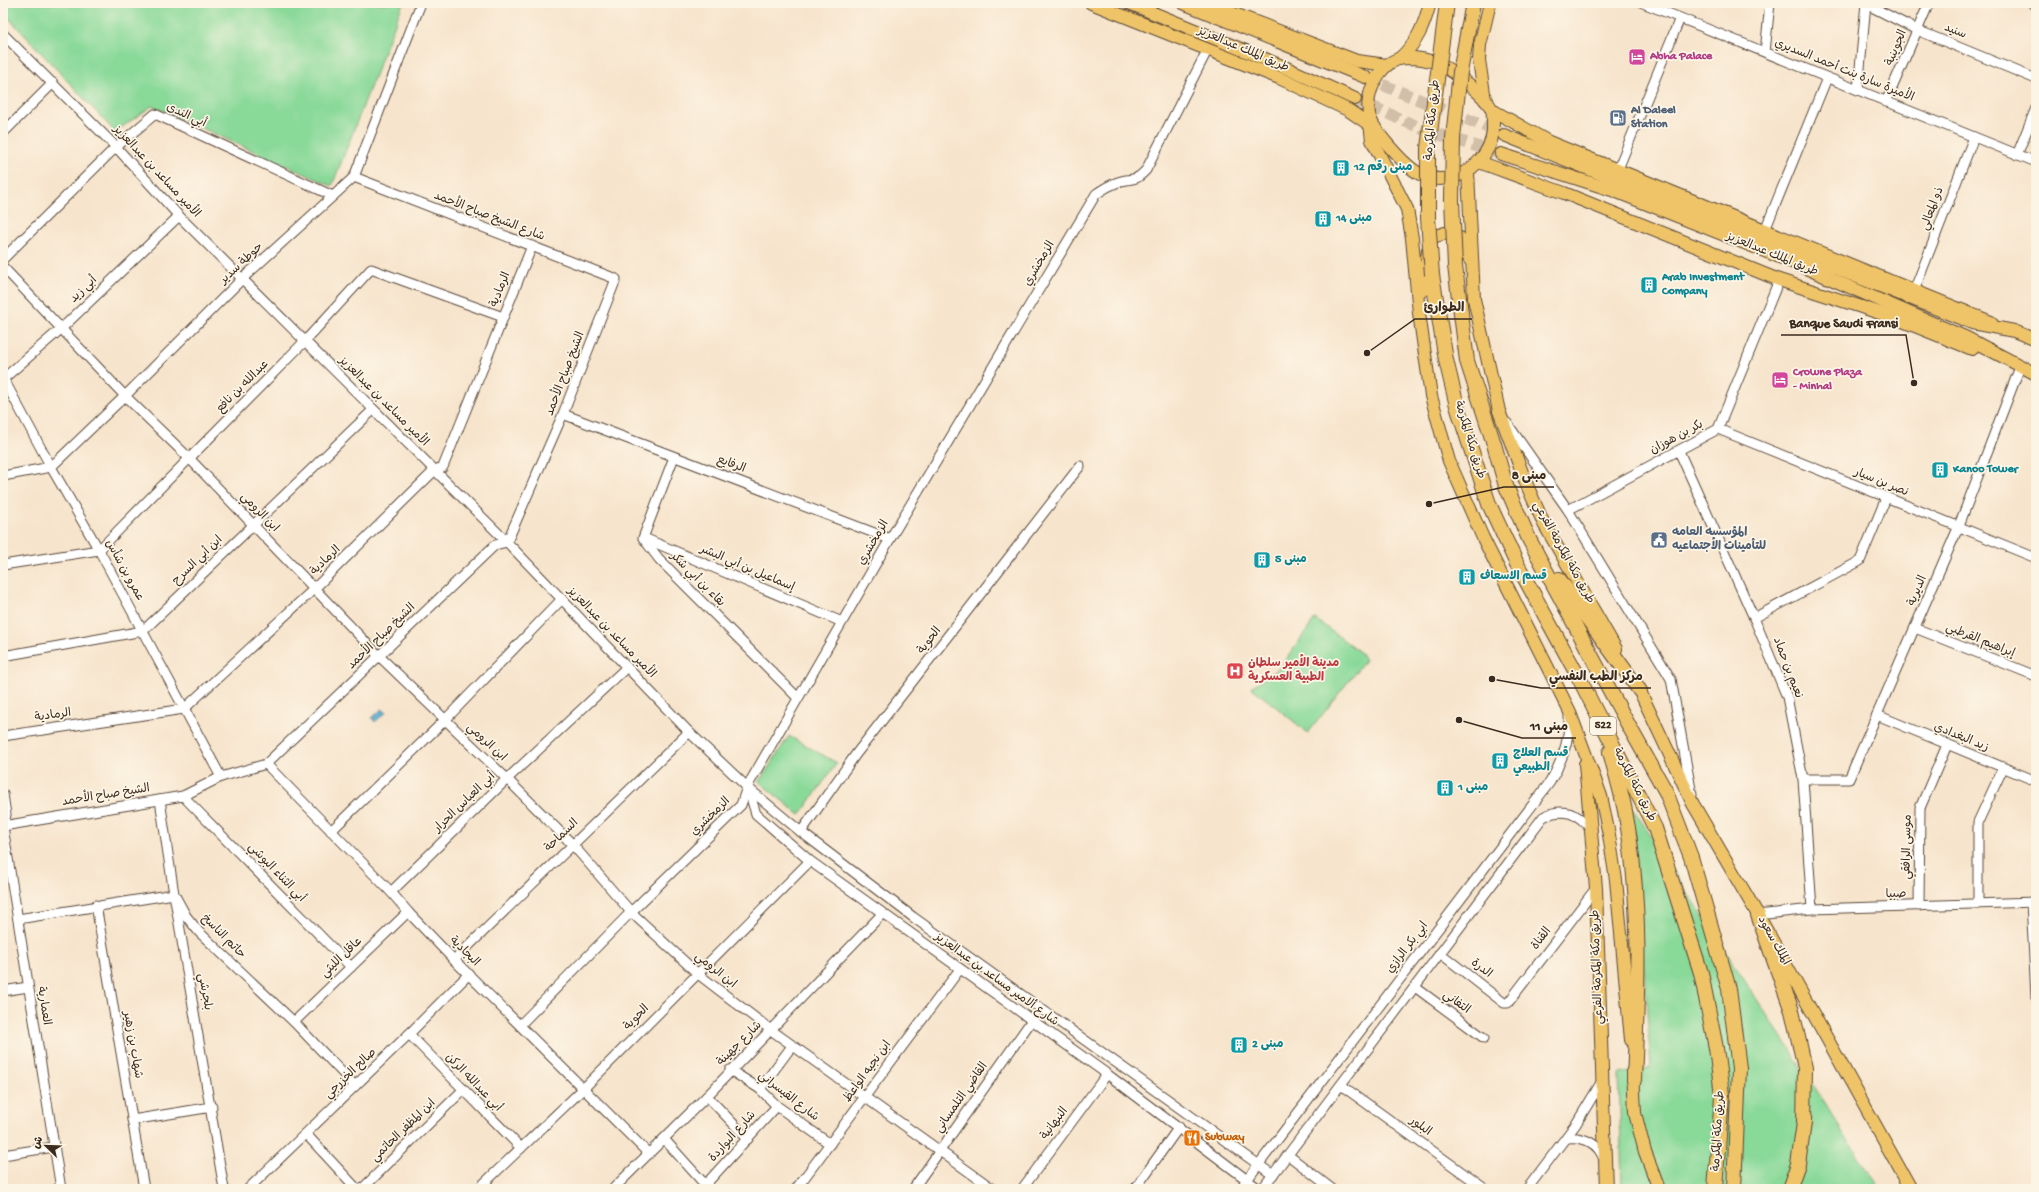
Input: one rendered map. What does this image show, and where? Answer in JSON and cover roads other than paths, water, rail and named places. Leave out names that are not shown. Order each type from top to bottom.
[{"type":"highway","name":"طريق مكة المكرمة","points":[[1447,3],[1428,148],[1428,218],[1432,275],[1446,360],[1458,406],[1489,504],[1517,564],[1571,663],[1655,828],[1701,973],[1716,1048],[1722,1095],[1715,1189]]},
{"type":"highway","name":"طريق مكة المكرمة","points":[[1473,7],[1460,72],[1453,138],[1452,200],[1455,258],[1468,361],[1506,486],[1529,538],[1630,728],[1666,792],[1691,857],[1729,989],[1739,1068],[1734,1189]]},
{"type":"highway","points":[[1529,538],[1640,691]]},
{"type":"highway","points":[[1603,726],[1625,811],[1634,882],[1638,970],[1634,1080]]},
{"type":"highway","points":[[1758,915],[1792,1011],[1805,1068],[1804,1123],[1798,1164],[1790,1189]]},
{"type":"main road","points":[[1091,3],[1279,78],[1348,110],[1372,123],[1379,134],[1398,155],[1421,174],[1437,179],[1449,178],[1468,172],[1479,162],[1490,141],[1494,129],[1492,110]]},
{"type":"main road","name":"طريق الملك عبدالعزيز","points":[[1129,3],[1282,66],[1355,99]]},
{"type":"main road","name":"طريق الملك عبدالعزيز","points":[[1183,3],[1365,77]]},
{"type":"main road","points":[[1206,3],[1357,61],[1387,65]]},
{"type":"main road","points":[[1430,3],[1426,20],[1419,36],[1409,50],[1399,59],[1387,65],[1378,76],[1370,93],[1368,100],[1372,123],[1372,140],[1407,209],[1412,238],[1419,312],[1431,396],[1449,461],[1483,538],[1569,710],[1601,796],[1610,835],[1616,880],[1634,1080],[1635,1113],[1645,1152],[1660,1189]]},
{"type":"main road","points":[[1485,100],[1479,60],[1480,45],[1490,3]]},
{"type":"main road","points":[[1399,59],[1427,60],[1443,66],[1485,100],[1492,110],[1549,142],[2014,331]]},
{"type":"main road","name":"طريق الملك عبدالعزيز","points":[[1504,135],[1972,323],[2014,331],[2036,340]]},
{"type":"main road","name":"طريق الملك عبدالعزيز","points":[[1501,154],[1612,190],[1792,262],[1967,338],[2036,374]]},
{"type":"main road","points":[[1479,162],[1564,193],[1779,280],[1895,318],[1974,350],[2005,359]]},
{"type":"main road","name":"طريق مكة المكرمة الفرعي","points":[[1468,172],[1474,299],[1499,411],[1544,524],[1640,691]]},
{"type":"main road","points":[[1419,312],[1428,250],[1433,237],[1445,233],[1460,238],[1473,267]]},
{"type":"main road","name":"الملك سعود","points":[[1640,691],[1694,804],[1758,915],[1910,1188]]},
{"type":"main road","name":"طريق مكة المكرمة الفرعي","points":[[1582,745],[1596,888],[1606,1189]]},
{"type":"street","name":"حوطة سدير","points":[[51,467],[125,396],[242,279],[354,177],[421,3]]},
{"type":"street","name":"الأميرة سارة بنت أحمد السديري","points":[[1643,3],[1653,5],[1680,18],[2036,162]]},
{"type":"street","points":[[1765,52],[1770,3]]},
{"type":"street","points":[[1858,90],[1866,3]]},
{"type":"street","name":"سنيد","points":[[1866,3],[1918,30],[2036,78]]},
{"type":"street","name":"الجوينبة","points":[[1886,102],[1929,3]]},
{"type":"street","points":[[2032,3],[2036,5]]},
{"type":"street","points":[[1618,169],[1680,18]]},
{"type":"street","name":"الأمير مساعد بن عبدالعزيز","points":[[3,34],[116,147],[179,216],[507,542],[689,732],[747,787],[800,832],[943,938],[1258,1164]]},
{"type":"street","name":"الزمخشري","points":[[520,1025],[631,912],[741,805],[747,787],[890,538],[1096,194],[1108,186],[1120,181],[1138,179],[1146,170],[1208,49]]},
{"type":"street","points":[[1765,230],[1827,78]]},
{"type":"street","points":[[3,133],[53,83]]},
{"type":"street","points":[[2017,155],[2036,108]]},
{"type":"street","name":"أبي الندى","points":[[3,259],[116,147],[155,114],[333,196]]},
{"type":"street","name":"ذو المعالي","points":[[1914,291],[1974,137]]},
{"type":"street","name":"شارع الشيخ صباح الأحمد","points":[[354,177],[616,279]]},
{"type":"street","name":"أبي زيد","points":[[3,379],[62,328],[179,216]]},
{"type":"street","name":"الرمادية","points":[[3,736],[184,709],[315,588],[435,470],[443,467],[532,246]]},
{"type":"street","name":"ابن الرومي","points":[[3,267],[125,396],[189,458],[379,656],[507,779],[572,844],[631,912],[698,974],[770,1030],[865,1096],[993,1189]]},
{"type":"street","name":"عبدالله بن نافع","points":[[99,550],[305,341],[371,268],[503,317]]},
{"type":"street","name":"الشيخ صباح الأحمد","points":[[3,826],[183,796],[221,777],[266,764],[494,545],[507,542],[564,414],[616,279]]},
{"type":"street","name":"بكر بن هوزان","points":[[1568,510],[1718,429],[1779,280]]},
{"type":"street","name":"الديرية","points":[[1804,779],[1849,779],[1958,528],[2020,367]]},
{"type":"street","name":"عمرو بن شأس","points":[[3,379],[51,467],[99,550],[221,777]]},
{"type":"street","name":"ابن أبي السرح","points":[[143,631],[373,410]]},
{"type":"street","points":[[1499,411],[1546,481],[1568,510],[1671,679],[1694,804]]},
{"type":"street","name":"الرفايع","points":[[564,414],[890,538]]},
{"type":"street","name":"نصر بن سيار","points":[[1718,429],[1958,528],[2036,558]]},
{"type":"street","name":"نعيم بن حماد","points":[[1678,451],[1754,618],[1787,697],[1804,779],[1812,909]]},
{"type":"street","points":[[643,538],[674,457]]},
{"type":"street","name":"الحوية","points":[[800,832],[856,754],[1080,466]]},
{"type":"street","points":[[3,476],[51,467]]},
{"type":"street","points":[[1754,618],[1860,561],[1886,498]]},
{"type":"street","name":"إسماعيل بن أبي البشر","points":[[643,538],[842,622]]},
{"type":"street","name":"بقاء بن أبي شكر","points":[[643,538],[659,559],[798,698]]},
{"type":"street","points":[[3,565],[99,550]]},
{"type":"street","points":[[331,831],[445,720],[562,599]]},
{"type":"street","name":"إبراهيم القرطبي","points":[[1915,628],[2036,676]]},
{"type":"street","points":[[3,656],[143,631]]},
{"type":"street","name":"أبي العباس الحرار","points":[[391,892],[507,779],[627,667]]},
{"type":"street","name":"ابي بكر الرازي","points":[[1240,1189],[1550,782],[1564,753],[1568,732],[1569,710]]},
{"type":"street","name":"زيد البغدادي","points":[[1877,716],[2036,781]]},
{"type":"street","name":"السماحة","points":[[454,960],[689,732]]},
{"type":"street","name":"موسى الرافقي","points":[[1920,906],[1920,808],[1947,745]]},
{"type":"street","name":"البجادية","points":[[266,764],[391,892],[454,960],[649,1154]]},
{"type":"street","points":[[1978,904],[1978,822],[2003,768]]},
{"type":"street","name":"شارع ألامير مساعد بن عبدالعزيز","points":[[747,787],[756,814],[810,861],[1107,1074],[1259,1189]]},
{"type":"street","name":"العمارية","points":[[3,794],[6,815],[3,826],[61,1189]]},
{"type":"street","name":"أبي الثناء البوشي","points":[[183,796],[351,967]]},
{"type":"street","name":"بلجرشي","points":[[160,800],[174,894],[212,1107],[224,1189]]},
{"type":"street","points":[[1262,1189],[1543,817],[1561,812],[1574,814],[1584,821],[1591,832]]},
{"type":"street","name":"الحوية","points":[[478,1189],[583,1089],[810,861]]},
{"type":"street","name":"القناة","points":[[1507,1003],[1596,888]]},
{"type":"street","points":[[18,918],[174,894]]},
{"type":"street","name":"حاتم الناسخ","points":[[174,894],[186,916],[199,932],[294,1022],[355,1086]]},
{"type":"street","points":[[2033,902],[2036,997]]},
{"type":"street","name":"صبيا","points":[[1758,915],[1812,909],[2033,902]]},
{"type":"street","name":"شهاب بن زهير","points":[[96,905],[144,1189]]},
{"type":"street","name":"عاقل الليثي","points":[[294,1022],[408,912]]},
{"type":"street","name":"شارع جهينة","points":[[613,1189],[707,1096],[730,1070],[882,914]]},
{"type":"street","points":[[935,951],[934,946],[936,942],[943,938]]},
{"type":"street","name":"الدرة","points":[[1440,953],[1504,1003],[1507,1003]]},
{"type":"street","name":"ابن نجيه الواعظ","points":[[796,1189],[960,969]]},
{"type":"street","name":"صالح الخزرجي","points":[[248,1189],[469,974]]},
{"type":"street","points":[[3,991],[28,987]]},
{"type":"street","name":"التفاني","points":[[1415,987],[1484,1038]]},
{"type":"street","name":"القاضي التلمساني","points":[[913,1189],[1032,1020]]},
{"type":"street","name":"أبي عبدالله الركن","points":[[409,1034],[520,1148]]},
{"type":"street","points":[[760,1089],[792,1046]]},
{"type":"street","name":"شارع القيسراني","points":[[730,1070],[760,1089],[777,1106],[830,1144]]},
{"type":"street","name":"النبهانية","points":[[1022,1189],[1107,1074]]},
{"type":"street","points":[[1527,1189],[1586,1110],[1602,1081]]},
{"type":"street","name":"البلور","points":[[1341,1085],[1485,1189]]},
{"type":"street","name":"ابن المظفر الحاتمي","points":[[362,1189],[463,1090]]},
{"type":"street","points":[[707,1096],[748,1139]]},
{"type":"street","name":"شارع البواردة","points":[[708,1187],[777,1106]]},
{"type":"street","points":[[132,1120],[212,1107]]},
{"type":"street","points":[[1135,1189],[1179,1127]]},
{"type":"street","points":[[306,1134],[357,1189]]},
{"type":"street","points":[[1566,1138],[1579,1137],[1591,1142],[1600,1151],[1605,1163]]},
{"type":"street","points":[[664,1139],[708,1187]]},
{"type":"street","points":[[3,1155],[54,1147]]},
{"type":"street","points":[[1288,1155],[1332,1189]]},
{"type":"street","points":[[1258,1164],[1273,1175]]},
{"type":"water","points":[[382,709],[386,712],[375,722],[372,718]]},
{"type":"tunnel","points":[[1366,78],[1501,133]]},
{"type":"tunnel","points":[[1355,99],[1425,130],[1501,154]]},
{"type":"place","name":"Abha Palace","points":[[1637,57]]},
{"type":"place","name":"Al Daleel Station","points":[[1618,118]]},
{"type":"place","name":"مبنى رقم 12","points":[[1341,168]]},
{"type":"place","name":"مبنى 14","points":[[1323,219]]},
{"type":"place","name":"Arab Investment Company","points":[[1649,285]]},
{"type":"place","name":"الطوارئ","points":[[1367,353]]},
{"type":"place","name":"Crowne Plaza - Minhal","points":[[1780,380]]},
{"type":"place","name":"Banque Saudi Fransi","points":[[1914,383]]},
{"type":"place","name":"Kanoo Tower","points":[[1940,470]]},
{"type":"place","name":"مبنى 8","points":[[1429,504]]},
{"type":"place","name":"المؤسسه العامه للتأمينات الأجتماعيه","points":[[1659,540]]},
{"type":"place","name":"مبنى 5","points":[[1262,560]]},
{"type":"place","name":"قسم الاسعاف","points":[[1467,577]]},
{"type":"place","name":"مدينة الأمير سلطان الطبية العسكرية","points":[[1235,671]]},
{"type":"place","name":"مركز الطب النفسي","points":[[1492,679]]},
{"type":"place","name":"مبنى 11","points":[[1459,720]]},
{"type":"place","name":"قسم العلاج الطبيعي","points":[[1500,761]]},
{"type":"place","name":"مبنى 1","points":[[1445,788]]},
{"type":"place","name":"مبنى 2","points":[[1239,1045]]},
{"type":"place","name":"Subway","points":[[1192,1138]]}]
